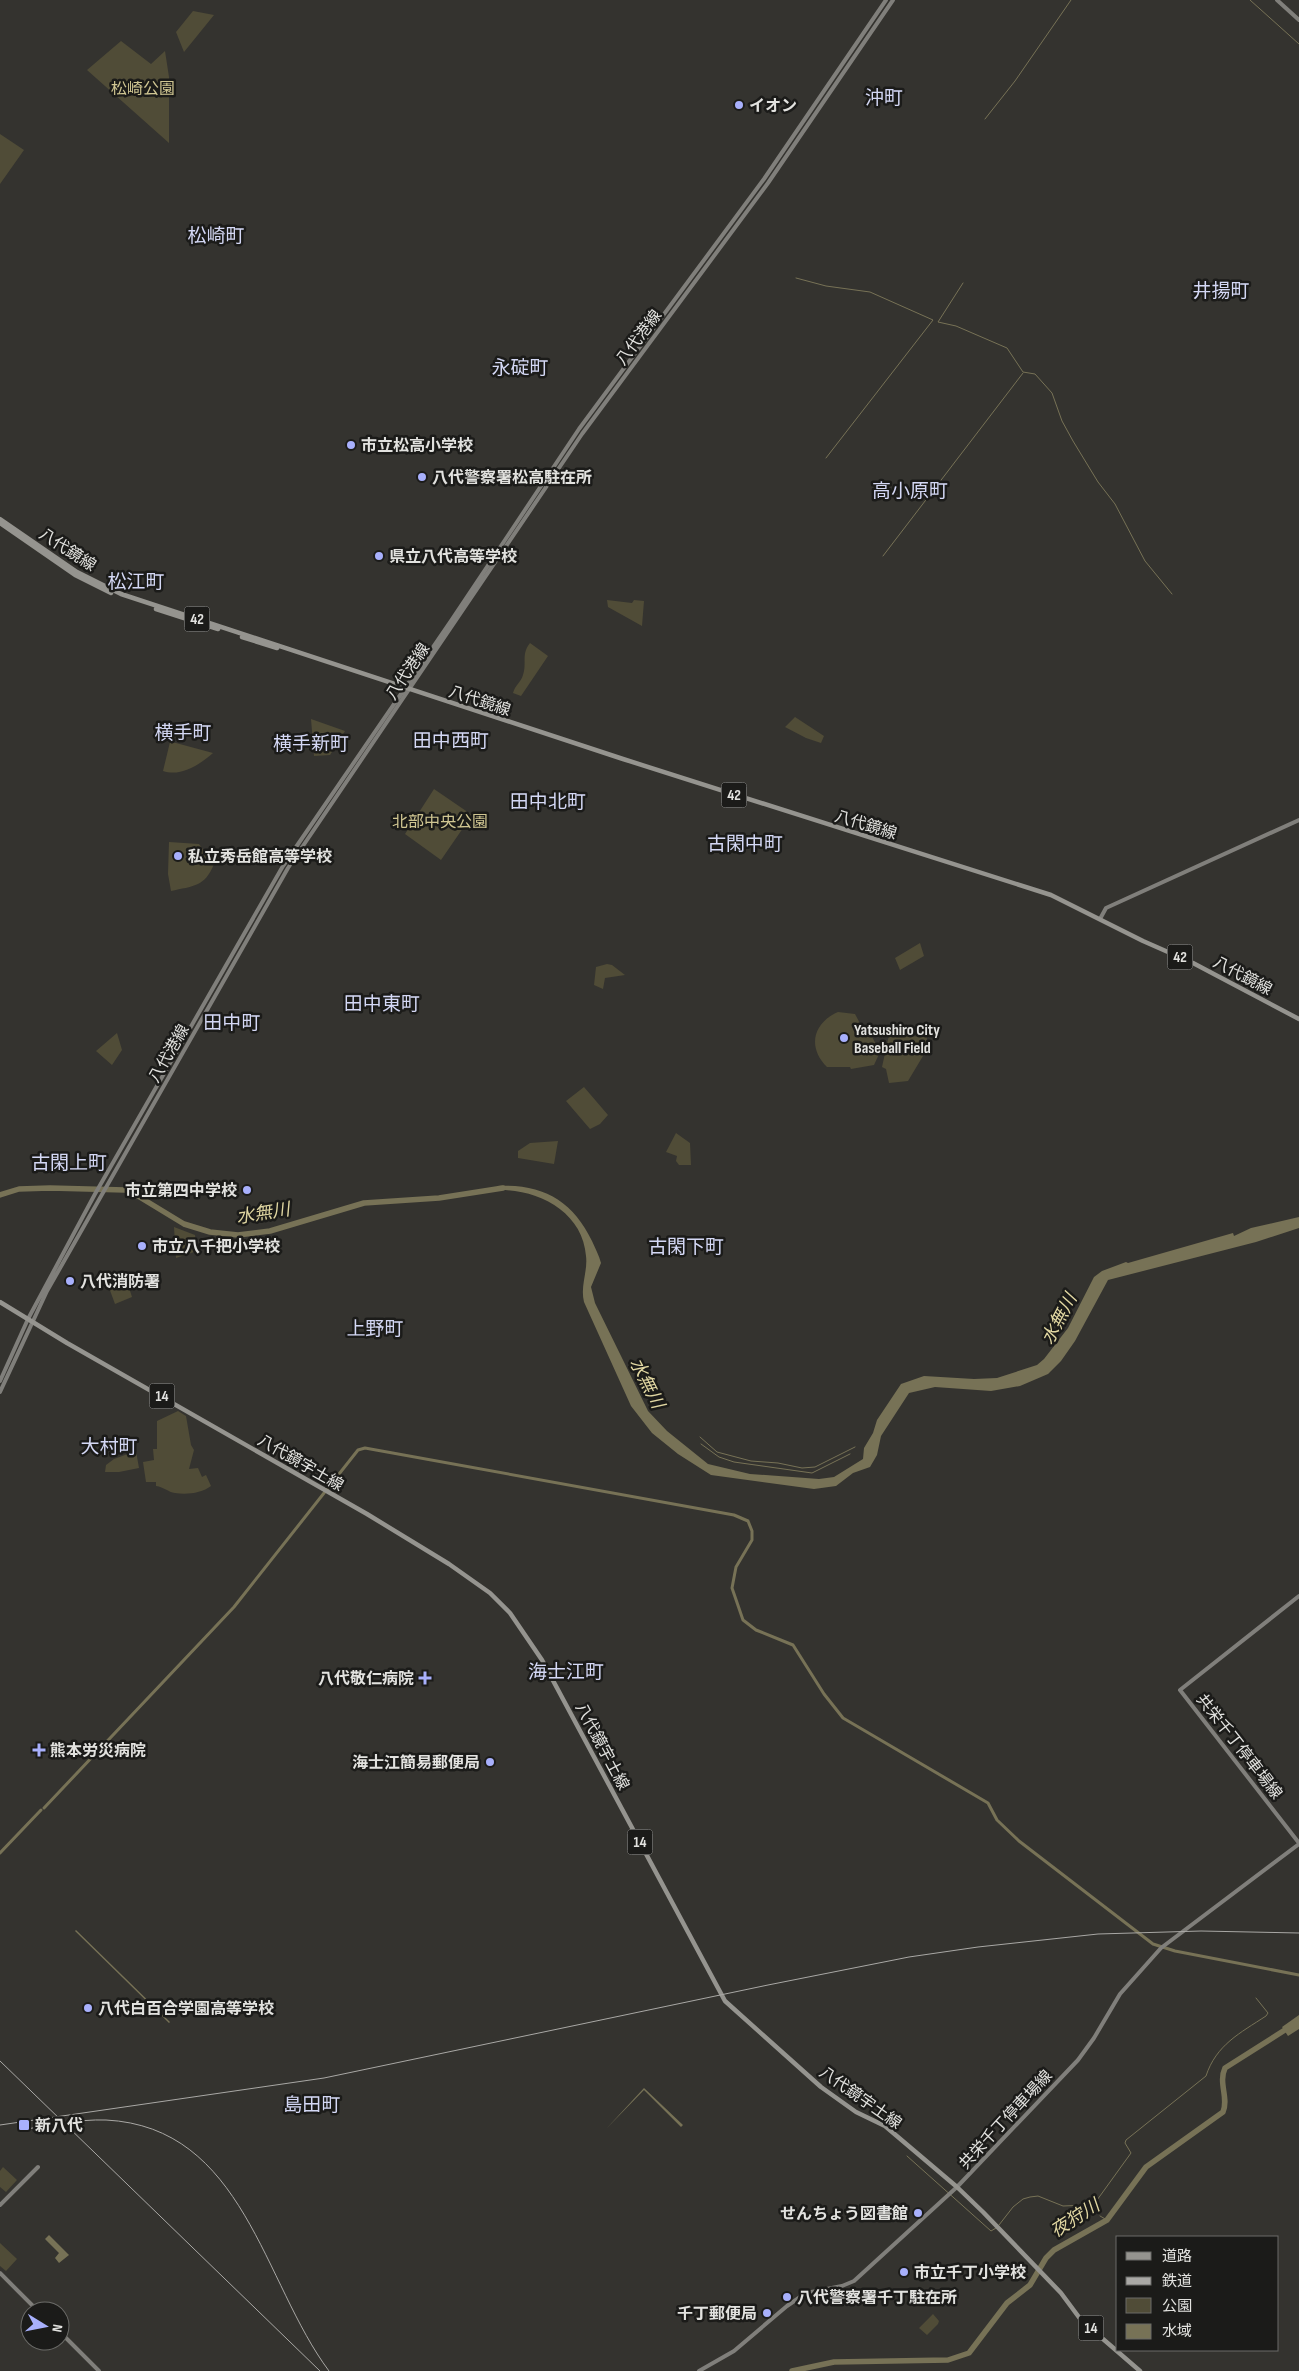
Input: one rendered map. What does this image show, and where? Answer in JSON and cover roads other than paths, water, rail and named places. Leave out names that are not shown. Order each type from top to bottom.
[{"type":"main road","name":"八代港線","points":[[0,1381],[95,1194],[110,1173],[288,868],[579,429],[764,179],[886,0]]},
{"type":"main road","name":"八代港線","points":[[407,688],[582,434],[768,182],[893,0]]},
{"type":"main road","points":[[1277,0],[1299,20]]},
{"type":"main road","name":"八代鏡線","points":[[0,518],[77,572],[112,591],[807,819],[1037,890],[1220,976],[1299,1019]]},
{"type":"main road","name":"八代鏡線","points":[[0,523],[75,575],[103,590],[407,688]]},
{"type":"main road","points":[[1100,919],[1106,908],[1299,820]]},
{"type":"main road","name":"八代港線","points":[[0,1392],[30,1320],[100,1195],[110,1173]]},
{"type":"main road","name":"八代鏡宇土線","points":[[0,1302],[332,1494],[449,1564],[490,1593],[510,1613],[542,1660],[725,2001],[822,2086],[856,2112],[885,2126],[956,2188]]},
{"type":"main road","name":"共栄千丁停車場線","points":[[699,2371],[734,2352],[787,2306],[806,2293],[842,2286],[854,2281],[956,2188],[1078,2060],[1094,2038],[1120,1994],[1161,1948],[1299,1844],[1180,1690],[1299,1596]]},
{"type":"main road","points":[[0,2205],[38,2167]]},
{"type":"main road","name":"14","points":[[956,2188],[1048,2280],[1081,2320],[1116,2350]]},
{"type":"main road","points":[[0,2273],[28,2301]]},
{"type":"main road","points":[[70,2342],[99,2371]]},
{"type":"main road","name":"14","points":[[1117,2351],[1140,2371]]},
{"type":"water","points":[[497,1186],[528,1188],[554,1197],[575,1215],[584,1227],[601,1263],[591,1287],[595,1303],[648,1411],[667,1431],[708,1464],[750,1474],[819,1479],[834,1477],[863,1459],[864,1448],[873,1433],[877,1420],[901,1384],[924,1376],[974,1379],[997,1378],[1037,1365],[1044,1359],[1068,1328],[1094,1277],[1102,1271],[1126,1262],[1233,1233],[1234,1236],[1251,1228],[1299,1217],[1299,1228],[1256,1242],[1108,1280],[1075,1341],[1061,1361],[1048,1374],[1020,1386],[991,1391],[935,1387],[909,1393],[881,1436],[877,1455],[870,1467],[853,1473],[836,1486],[814,1489],[711,1475],[678,1454],[652,1433],[631,1406],[584,1302],[583,1290],[586,1256],[583,1240],[577,1227],[556,1206],[543,1199],[513,1191],[498,1190]]},
{"type":"water","points":[[76,1930],[170,2022],[75,1931]]},
{"type":"water","points":[[1299,2015],[1299,2029],[1288,2036],[1282,2027]]},
{"type":"water","points":[[644,2088],[683,2125],[681,2127],[644,2090],[606,2129]]},
{"type":"water","points":[[49,2235],[69,2255],[59,2263],[55,2258],[59,2253],[45,2239]]},
{"type":"waterway","points":[[985,119],[1015,81],[1071,0]]},
{"type":"waterway","points":[[1250,0],[1299,44]]},
{"type":"waterway","points":[[796,278],[826,286],[870,292],[933,320],[826,458]]},
{"type":"waterway","points":[[963,283],[938,322],[956,326],[1007,348],[1023,372],[1035,374],[1052,393],[1062,421],[1073,441],[1098,482],[1115,504],[1145,561],[1172,594]]},
{"type":"waterway","points":[[883,556],[1023,373]]},
{"type":"waterway","name":"水無川","points":[[0,1195],[19,1189],[125,1190],[184,1224],[210,1232],[238,1235],[270,1231],[364,1203],[439,1198],[503,1188]]},
{"type":"waterway","points":[[700,1437],[717,1452],[751,1461],[778,1463],[802,1468],[815,1467],[855,1447]]},
{"type":"waterway","points":[[701,1444],[719,1457],[734,1462],[812,1473],[850,1454]]},
{"type":"waterway","points":[[44,1808],[234,1607],[358,1450],[365,1448],[734,1515],[748,1521],[752,1531],[752,1540],[736,1567],[732,1588],[743,1620],[756,1630],[793,1645],[824,1694],[843,1718],[988,1803],[997,1820],[1019,1841],[1153,1944],[1175,1951],[1299,1975]]},
{"type":"waterway","points":[[0,1853],[41,1810]]},
{"type":"waterway","points":[[1092,2207],[1131,2153],[1125,2143],[1126,2140],[1206,2076],[1216,2056],[1230,2041],[1266,2016],[1268,2013],[1256,1998]]},
{"type":"waterway","name":"夜狩川","points":[[792,2371],[834,2362],[948,2360],[969,2353],[1007,2303],[1030,2285],[1046,2258],[1054,2250],[1107,2220],[1146,2167],[1223,2112],[1225,2107],[1223,2079],[1225,2068],[1299,2021]]},
{"type":"waterway","points":[[907,2156],[991,2231],[996,2228]]},
{"type":"waterway","points":[[999,2225],[1013,2207],[1023,2199],[1030,2197],[1038,2196],[1063,2206],[1088,2205],[1096,2211]]},
{"type":"waterway","name":"夜狩川","points":[[1100,2216],[1107,2220]]},
{"type":"railway","points":[[0,2125],[324,2078],[909,1957],[978,1947],[1098,1934],[1201,1931],[1299,1933]]},
{"type":"railway","points":[[0,2061],[320,2371]]},
{"type":"railway","points":[[20,2130],[74,2122],[106,2120],[152,2129],[190,2150],[220,2179],[244,2215],[306,2335],[329,2371]]},
{"type":"place","name":"イオン","points":[[739,105]]},
{"type":"place","name":"市立松高小学校","points":[[351,445]]},
{"type":"place","name":"八代警察署松高駐在所","points":[[422,477]]},
{"type":"place","name":"県立八代高等学校","points":[[379,556]]},
{"type":"place","name":"私立秀岳館高等学校","points":[[178,856]]},
{"type":"place","name":"Yatsushiro City Baseball Field","points":[[844,1038]]},
{"type":"place","name":"市立第四中学校","points":[[247,1190]]},
{"type":"place","name":"市立八千把小学校","points":[[142,1246]]},
{"type":"place","name":"八代消防署","points":[[70,1281]]},
{"type":"place","name":"八代敬仁病院","points":[[425,1678]]},
{"type":"place","name":"熊本労災病院","points":[[39,1750]]},
{"type":"place","name":"海士江簡易郵便局","points":[[490,1762]]},
{"type":"place","name":"八代白百合学園高等学校","points":[[88,2008]]},
{"type":"place","name":"新八代","points":[[24,2125]]},
{"type":"place","name":"せんちょう図書館","points":[[918,2213]]},
{"type":"place","name":"市立千丁小学校","points":[[904,2272]]},
{"type":"place","name":"八代警察署千丁駐在所","points":[[787,2297]]},
{"type":"place","name":"千丁郵便局","points":[[767,2313]]},
{"type":"district","name":"沖町","points":[[884,97]]},
{"type":"district","name":"松崎町","points":[[216,235]]},
{"type":"district","name":"井揚町","points":[[1221,290]]},
{"type":"district","name":"永碇町","points":[[520,367]]},
{"type":"district","name":"高小原町","points":[[910,490]]},
{"type":"district","name":"松江町","points":[[136,581]]},
{"type":"district","name":"横手町","points":[[183,732]]},
{"type":"district","name":"田中西町","points":[[451,740]]},
{"type":"district","name":"横手新町","points":[[311,743]]},
{"type":"district","name":"田中北町","points":[[548,801]]},
{"type":"district","name":"古閑中町","points":[[745,843]]},
{"type":"district","name":"田中東町","points":[[382,1003]]},
{"type":"district","name":"田中町","points":[[232,1022]]},
{"type":"district","name":"古閑上町","points":[[69,1162]]},
{"type":"district","name":"古閑下町","points":[[686,1246]]},
{"type":"district","name":"上野町","points":[[375,1328]]},
{"type":"district","name":"大村町","points":[[109,1446]]},
{"type":"district","name":"海士江町","points":[[566,1671]]},
{"type":"district","name":"島田町","points":[[312,2104]]},
{"type":"park label","name":"松崎公園","points":[[143,88]]},
{"type":"park label","name":"北部中央公園","points":[[440,821]]}]
